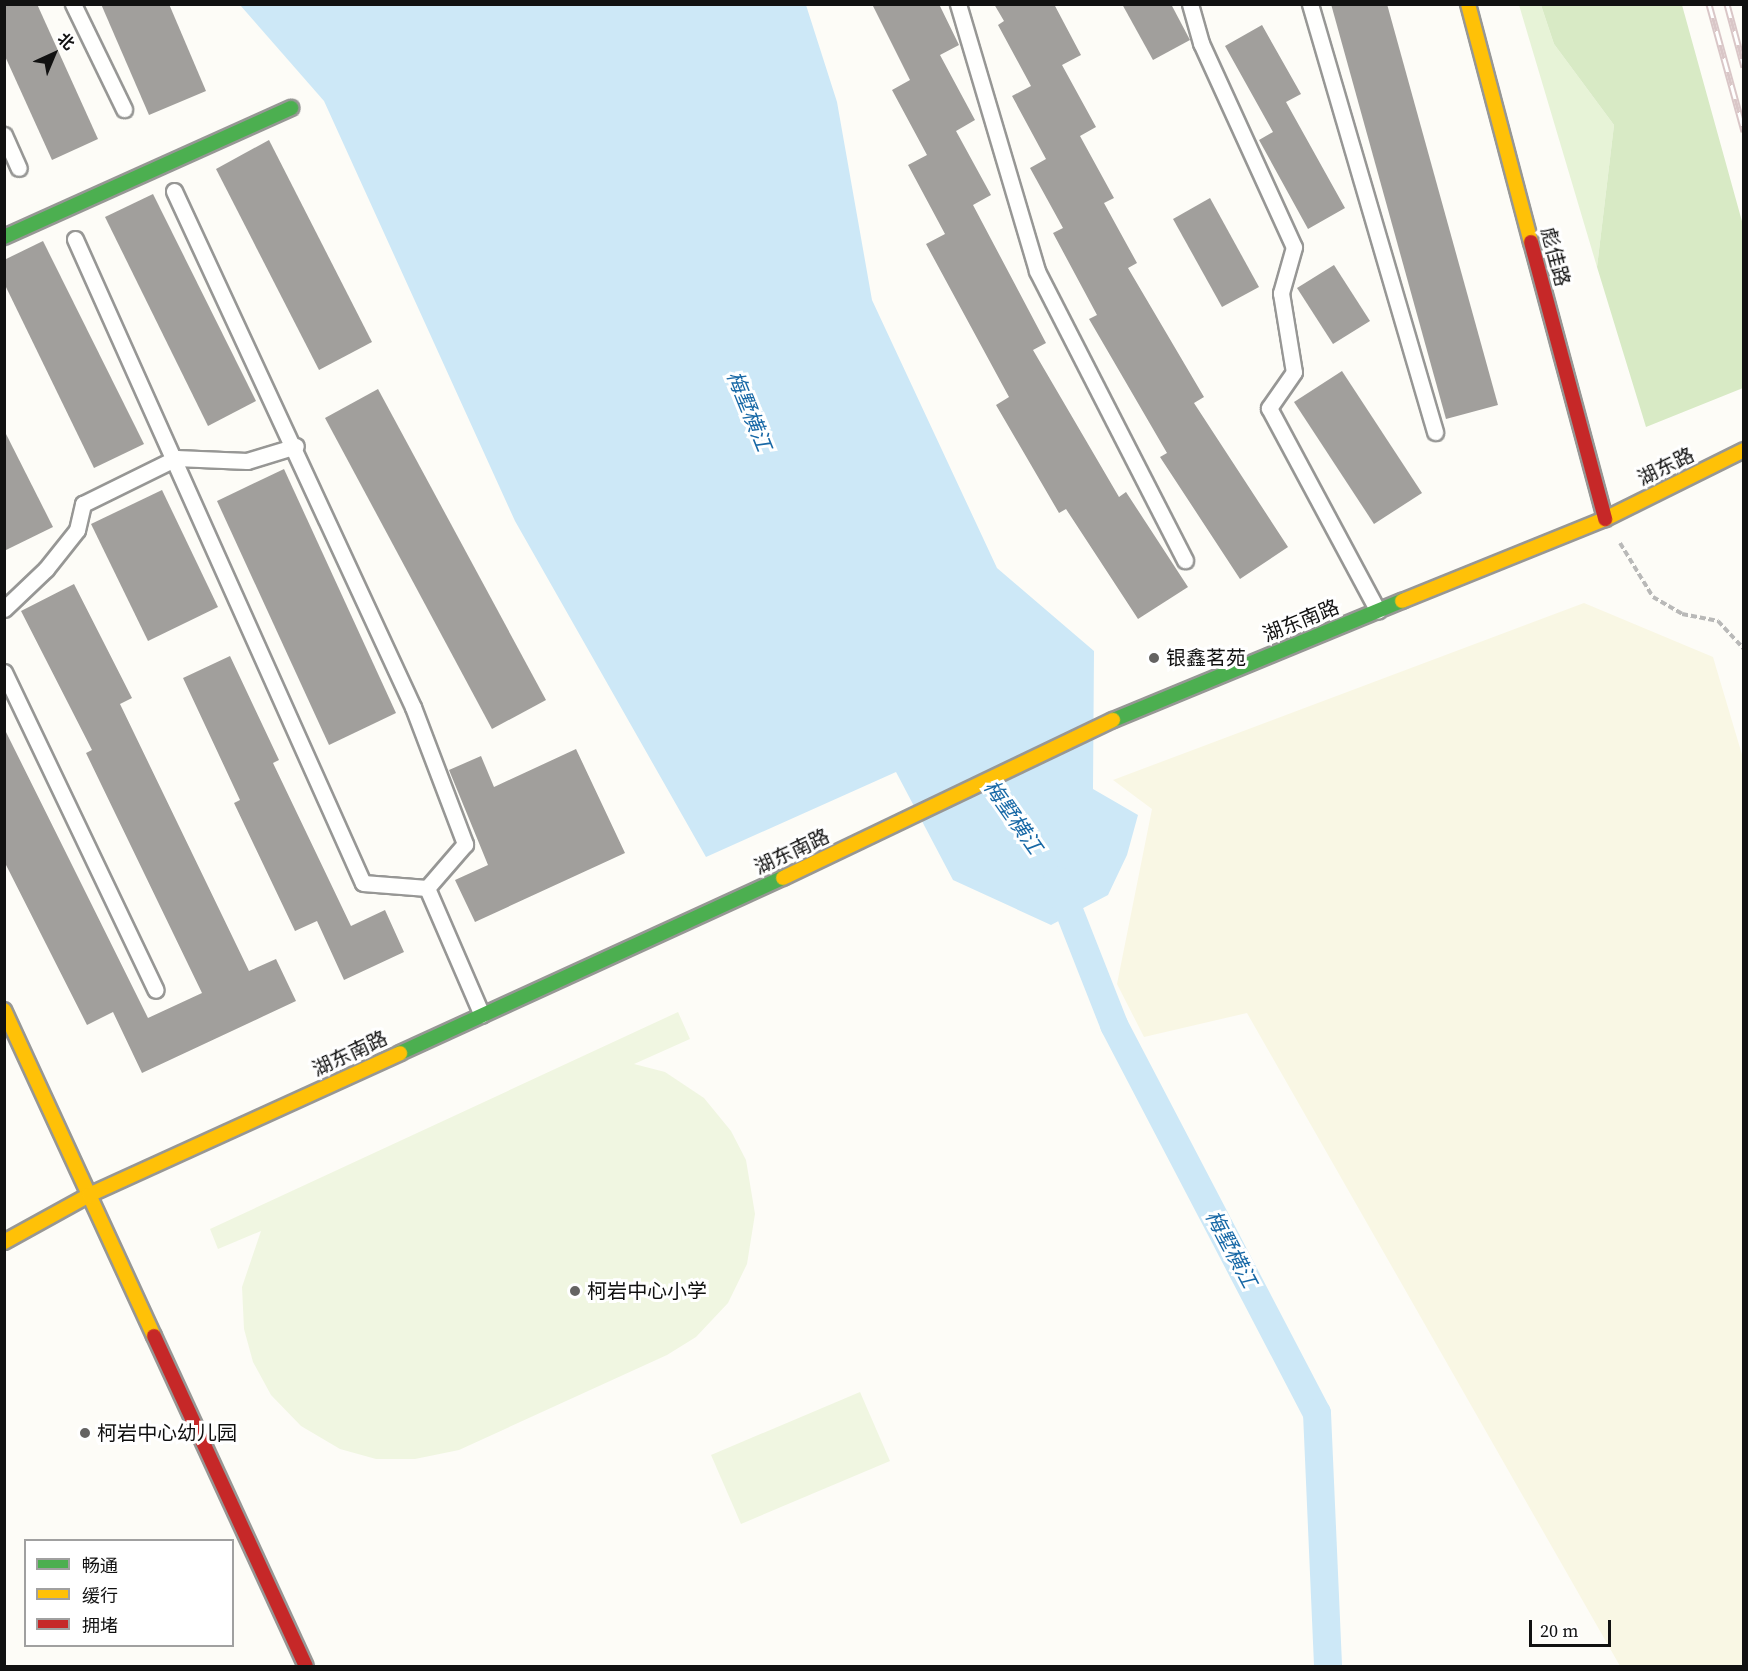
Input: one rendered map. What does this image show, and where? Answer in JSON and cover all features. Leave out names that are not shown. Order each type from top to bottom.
[{"type":"street","name":"彪佳路","points":[[1468,4],[1605,519]]},
{"type":"street","points":[[4,237],[291,108]]},
{"type":"street","name":"湖东路","points":[[1605,519],[1743,450]]},
{"type":"street","name":"湖东南路","points":[[4,1242],[89,1195],[843,850],[1131,711],[1605,519]]},
{"type":"street","points":[[4,1010],[306,1666]]},
{"type":"lane","points":[[73,4],[124,109]]},
{"type":"lane","points":[[958,4],[1037,272],[1185,560]]},
{"type":"lane","points":[[1190,4],[1201,43],[1294,247],[1281,293],[1294,372],[1269,408],[1378,611]]},
{"type":"lane","points":[[1310,4],[1435,432]]},
{"type":"lane","points":[[4,135],[19,168]]},
{"type":"lane","points":[[174,191],[296,446],[413,707],[465,844],[427,888]]},
{"type":"lane","points":[[75,239],[176,459],[363,882],[427,888]]},
{"type":"lane","points":[[4,609],[46,569],[77,530],[83,504],[176,459],[247,461],[296,446]]},
{"type":"lane","points":[[4,672],[156,990]]},
{"type":"lane","points":[[427,888],[482,1015]]},
{"type":"path","points":[[1605,519],[1653,597],[1682,614],[1718,621],[1743,649]]},
{"type":"shaded area","points":[[1584,603],[1713,657],[1743,758],[1743,1666],[1620,1666],[1247,1013],[1144,1037],[1117,984],[1152,809],[1113,780]]},
{"type":"green space","points":[[1519,5],[1541,5],[1554,44],[1614,125],[1597,267]]},
{"type":"green space","points":[[1541,5],[1682,5],[1743,225],[1743,388],[1646,427],[1597,267],[1614,125],[1554,44]]},
{"type":"green space","points":[[678,1012],[690,1039],[634,1064],[665,1072],[704,1098],[731,1131],[746,1160],[755,1214],[747,1264],[728,1303],[696,1337],[667,1355],[459,1450],[415,1459],[376,1459],[340,1449],[301,1426],[271,1395],[253,1362],[244,1329],[242,1287],[261,1231],[218,1249],[210,1229]]},
{"type":"green space","points":[[860,1392],[890,1461],[741,1524],[711,1455]]},
{"type":"water","points":[[240,5],[806,5],[837,102],[872,300],[997,568],[1094,651],[1093,789],[1138,815],[1127,855],[1108,895],[1051,925],[953,880],[896,772],[706,857],[515,521],[324,101]]},
{"type":"building","points":[[4,4],[37,4],[98,139],[52,160],[4,54]]},
{"type":"building","points":[[101,4],[169,4],[206,91],[149,115]]},
{"type":"building","points":[[872,4],[939,4],[959,45],[940,55],[975,120],[956,131],[991,195],[973,205],[1046,343],[1033,350],[1119,497],[1126,492],[1188,587],[1138,619],[1066,509],[1059,513],[996,405],[1009,397],[926,244],[945,234],[908,165],[927,155],[892,90],[910,80]]},
{"type":"building","points":[[994,4],[1054,4],[1081,55],[1062,65],[1096,127],[1080,136],[1114,198],[1104,203],[1137,263],[1128,268],[1204,397],[1194,403],[1288,547],[1240,579],[1160,457],[1167,453],[1089,319],[1097,315],[1053,233],[1063,228],[1030,168],[1046,159],[1012,96],[1031,86],[998,25],[1004,21]]},
{"type":"building","points":[[1122,4],[1171,4],[1190,40],[1153,60]]},
{"type":"building","points":[[1331,4],[1387,4],[1498,405],[1446,419]]},
{"type":"building","points":[[1262,25],[1301,94],[1286,102],[1345,208],[1308,229],[1259,140],[1273,132],[1225,46]]},
{"type":"building","points":[[269,140],[372,342],[319,370],[216,169]]},
{"type":"building","points":[[153,194],[256,401],[208,426],[105,217]]},
{"type":"building","points":[[1210,198],[1259,287],[1222,307],[1173,219]]},
{"type":"building","points":[[43,241],[144,444],[94,468],[4,283],[4,260]]},
{"type":"building","points":[[1334,265],[1370,321],[1333,344],[1297,288]]},
{"type":"building","points":[[1342,371],[1422,493],[1374,524],[1294,402]]},
{"type":"building","points":[[378,389],[546,700],[492,729],[325,418]]},
{"type":"building","points":[[4,430],[53,527],[4,551]]},
{"type":"building","points":[[284,469],[396,713],[329,745],[217,501]]},
{"type":"building","points":[[162,490],[218,607],[148,641],[91,524]]},
{"type":"building","points":[[74,584],[132,698],[120,704],[249,971],[276,959],[296,1001],[142,1073],[113,1012],[87,1025],[4,861],[4,728],[148,1018],[202,993],[86,753],[92,750],[21,611]]},
{"type":"building","points":[[230,656],[279,760],[273,763],[351,926],[385,910],[404,952],[344,980],[317,921],[295,931],[234,803],[240,800],[183,678]]},
{"type":"building","points":[[576,749],[625,853],[475,922],[455,880],[488,865],[449,770],[481,756],[494,787]]},
{"type":"waterway","name":"梅墅横江","points":[[1057,880],[1114,1025],[1317,1413],[1328,1666]]},
{"type":"railway","points":[[1709,4],[1744,131]]},
{"type":"railway","points":[[1727,4],[1744,67]]},
{"type":"traffic: fast","points":[[4,237],[291,108]]},
{"type":"traffic: fast","points":[[1113,720],[1402,601]]},
{"type":"traffic: fast","points":[[400,1053],[783,878]]},
{"type":"traffic: slow","points":[[1468,4],[1531,242]]},
{"type":"traffic: slow","points":[[1402,601],[1605,519],[1744,450]]},
{"type":"traffic: slow","points":[[783,878],[1113,720]]},
{"type":"traffic: slow","points":[[4,1010],[154,1336]]},
{"type":"traffic: slow","points":[[4,1242],[89,1195],[400,1053]]},
{"type":"traffic: jam","points":[[1531,242],[1605,519]]},
{"type":"traffic: jam","points":[[154,1336],[306,1666]]},
{"type":"place","name":"银鑫茗苑","points":[[1154,658]]},
{"type":"place","name":"柯岩中心小学","points":[[575,1291]]},
{"type":"place","name":"柯岩中心幼儿园","points":[[85,1433]]}]
